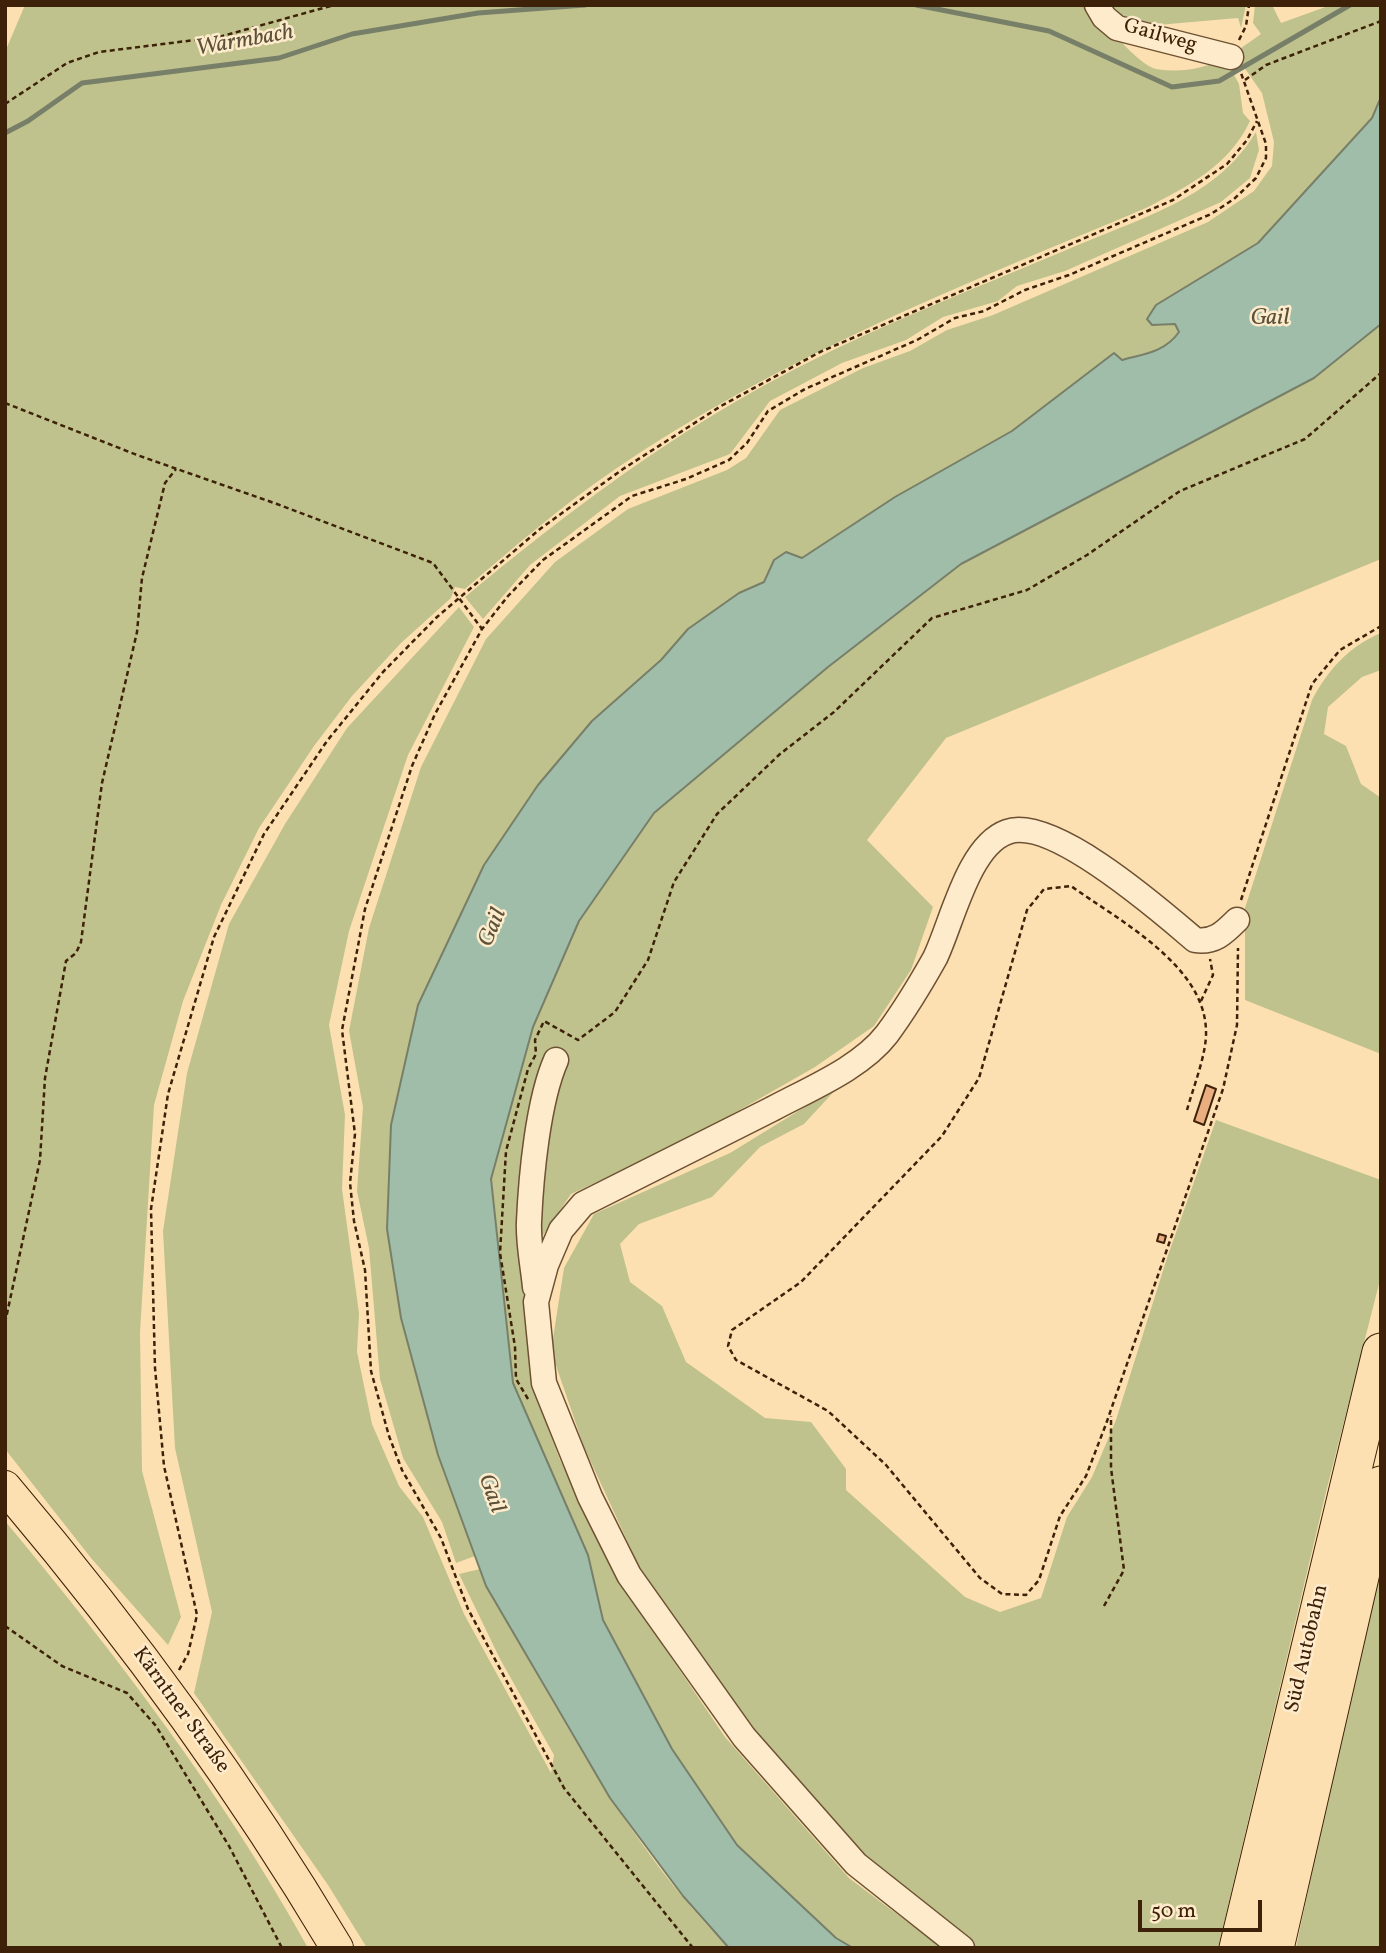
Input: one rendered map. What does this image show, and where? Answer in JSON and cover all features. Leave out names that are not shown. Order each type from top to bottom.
[{"type":"highway","name":"Süd Autobahn","points":[[1238,1948],[1266,1821],[1381,1352]]},
{"type":"highway","name":"Süd Autobahn","points":[[1275,1948],[1381,1485]]},
{"type":"main road","name":"Kärntner Straße","points":[[5,1487],[68,1561],[167,1692],[261,1825],[337,1948]]},
{"type":"street","name":"Gailweg","points":[[1097,5],[1104,17],[1117,27],[1231,57]]},
{"type":"street","points":[[536,1302],[546,1265],[561,1230],[583,1203],[840,1073],[885,1036],[934,958],[976,861],[992,841],[1009,831],[1036,834],[1063,844],[1119,877],[1195,940],[1207,942],[1223,934],[1237,920]]},
{"type":"street","points":[[556,1060],[548,1079],[543,1107],[529,1224],[544,1383],[590,1497],[629,1575],[744,1737],[856,1864],[962,1948]]},
{"type":"path","points":[[5,104],[68,63],[99,52],[219,37],[334,5]]},
{"type":"path","points":[[1148,5],[1161,5]]},
{"type":"path","points":[[1231,57],[1246,26],[1249,5]]},
{"type":"path","points":[[693,1948],[564,1788],[468,1608],[441,1538],[402,1470],[389,1436],[371,1371],[367,1284],[354,1221],[350,1183],[355,1134],[342,1016],[365,909],[412,766],[435,713],[482,629],[508,596],[543,560],[576,534],[632,496],[686,479],[729,460],[747,443],[768,411],[779,402],[878,354],[917,340],[955,318],[984,311],[1025,290],[1069,275],[1210,214],[1234,199],[1256,178],[1266,158],[1266,144],[1245,79],[1266,65],[1381,21]]},
{"type":"path","points":[[167,1692],[188,1654],[197,1615],[164,1466],[155,1368],[151,1209],[168,1094],[187,1020],[214,937],[264,834],[327,741],[375,682],[458,597],[567,509],[623,469],[721,406],[820,352],[1173,200],[1227,164],[1247,140],[1258,119]]},
{"type":"path","points":[[531,1402],[521,1392],[516,1379],[514,1346],[500,1254],[506,1151],[528,1069],[536,1054],[535,1040],[544,1021],[578,1040],[615,1012],[648,960],[674,882],[717,814],[780,754],[834,712],[932,618],[1027,590],[1087,555],[1180,491],[1305,439],[1381,373]]},
{"type":"path","points":[[5,403],[433,563],[482,629]]},
{"type":"path","points":[[5,1323],[40,1160],[49,1052],[66,961],[76,953],[80,942],[102,783],[137,632],[142,578],[166,483],[176,469]]},
{"type":"path","points":[[1187,1110],[1206,1033],[1201,1001],[1170,958],[1071,886],[1044,889],[1027,911],[979,1078],[942,1136],[801,1282],[732,1330],[728,1346],[736,1360],[828,1411],[887,1465],[980,1578],[1002,1594],[1026,1595],[1040,1580],[1060,1516],[1086,1476],[1111,1413],[1223,1089],[1238,1013],[1238,908],[1312,684],[1340,650],[1381,626]]},
{"type":"path","points":[[1201,1001],[1213,975],[1207,942]]},
{"type":"path","points":[[1104,1606],[1124,1570],[1111,1468],[1111,1413]]},
{"type":"path","points":[[5,1626],[62,1665],[127,1693],[156,1726],[229,1846],[282,1948]]},
{"type":"green space","points":[[25,5],[1091,5],[1130,51],[1148,66],[1174,71],[1209,65],[1225,58],[1239,84],[1243,113],[1250,121],[1241,137],[1219,163],[1192,183],[1146,208],[941,295],[807,358],[677,429],[614,470],[556,513],[465,589],[455,587],[451,598],[401,643],[352,696],[314,746],[259,828],[221,905],[183,1001],[154,1105],[140,1332],[142,1471],[181,1617],[168,1645],[91,1558],[5,1449],[5,52]]},
{"type":"green space","points":[[1103,5],[1246,5],[1241,28],[1238,18],[1146,26],[1120,20]]},
{"type":"green space","points":[[1255,5],[1272,5],[1281,23],[1331,5],[1381,5],[1381,97],[1372,117],[1258,243],[1156,305],[1152,325],[1175,324],[1179,332],[1173,339],[1153,351],[1121,360],[1114,353],[1012,431],[895,497],[802,558],[786,552],[774,560],[764,582],[739,593],[688,629],[661,660],[592,721],[538,785],[484,865],[387,1229],[401,1318],[438,1455],[475,1556],[456,1563],[442,1522],[403,1458],[380,1379],[369,1248],[357,1191],[363,1107],[349,1031],[369,928],[421,767],[486,639],[555,562],[628,509],[727,470],[746,458],[780,410],[863,368],[910,351],[947,330],[993,315],[1208,222],[1254,191],[1272,166],[1274,142],[1262,93],[1234,53],[1261,34],[1253,23]]},
{"type":"green space","points":[[1256,132],[1259,150],[1250,178],[1221,202],[1065,271],[1017,286],[998,301],[943,317],[906,340],[842,363],[770,401],[730,454],[620,496],[530,565],[483,619],[465,597],[583,503],[665,446],[750,393],[863,336],[1177,202],[1223,171],[1241,153]]},
{"type":"green space","points":[[1381,324],[1381,559],[946,738],[867,840],[933,907],[911,970],[874,1026],[815,1067],[687,1140],[571,1194],[539,1241],[533,1388],[560,1460],[626,1591],[725,1737],[849,1878],[942,1948],[853,1948],[836,1938],[737,1845],[672,1749],[603,1620],[588,1555],[513,1383],[491,1179],[533,1027],[578,921],[654,813],[828,667],[961,564],[1314,378]]},
{"type":"green space","points":[[459,607],[474,627],[408,755],[349,931],[329,1025],[345,1115],[342,1189],[359,1313],[357,1352],[372,1424],[399,1486],[423,1517],[464,1614],[551,1773],[554,1755],[500,1659],[459,1574],[480,1569],[486,1586],[540,1680],[626,1821],[692,1909],[729,1948],[367,1948],[328,1885],[194,1693],[212,1612],[175,1448],[163,1231],[187,1073],[229,924],[285,824],[347,728]]},
{"type":"green space","points":[[1381,633],[1381,670],[1362,677],[1328,707],[1324,734],[1346,746],[1361,784],[1381,798],[1381,1054],[1245,1000],[1245,908],[1312,700],[1340,660]]},
{"type":"green space","points":[[839,1086],[804,1124],[760,1147],[712,1197],[639,1224],[620,1244],[630,1282],[662,1306],[686,1362],[765,1418],[811,1422],[846,1469],[846,1490],[965,1597],[1000,1612],[1041,1598],[1067,1517],[1092,1477],[1116,1420],[1167,1258],[1216,1120],[1381,1180],[1381,1276],[1326,1492],[1218,1948],[976,1948],[860,1858],[714,1681],[643,1575],[584,1447],[551,1351],[564,1268],[594,1214],[730,1153]]},
{"type":"green space","points":[[5,1521],[88,1623],[167,1727],[241,1835],[308,1948],[5,1948]]},
{"type":"green space","points":[[1381,1572],[1381,1948],[1296,1948],[1341,1732]]},
{"type":"water","name":"Gail","points":[[1381,97],[1381,324],[1314,378],[961,564],[828,667],[654,813],[579,921],[533,1027],[491,1179],[513,1383],[588,1555],[603,1620],[672,1749],[737,1845],[836,1938],[853,1948],[729,1948],[683,1896],[610,1798],[486,1586],[438,1455],[401,1318],[387,1229],[391,1125],[418,1005],[484,865],[538,785],[592,721],[661,660],[688,629],[739,593],[764,582],[774,560],[786,552],[802,558],[895,497],[1012,431],[1114,353],[1122,360],[1167,344],[1179,332],[1175,324],[1152,325],[1147,319],[1156,305],[1258,243],[1372,118]]},
{"type":"building","points":[[1206,1085],[1216,1089],[1204,1125],[1194,1121]]},
{"type":"building","points":[[1159,1234],[1166,1236],[1164,1243],[1157,1241]]},
{"type":"waterway","name":"Warmbach","points":[[5,133],[28,121],[82,83],[279,58],[352,34],[478,13],[585,5]]},
{"type":"waterway","name":"Warmbach","points":[[916,5],[1049,31],[1172,87],[1219,81],[1350,5]]}]
